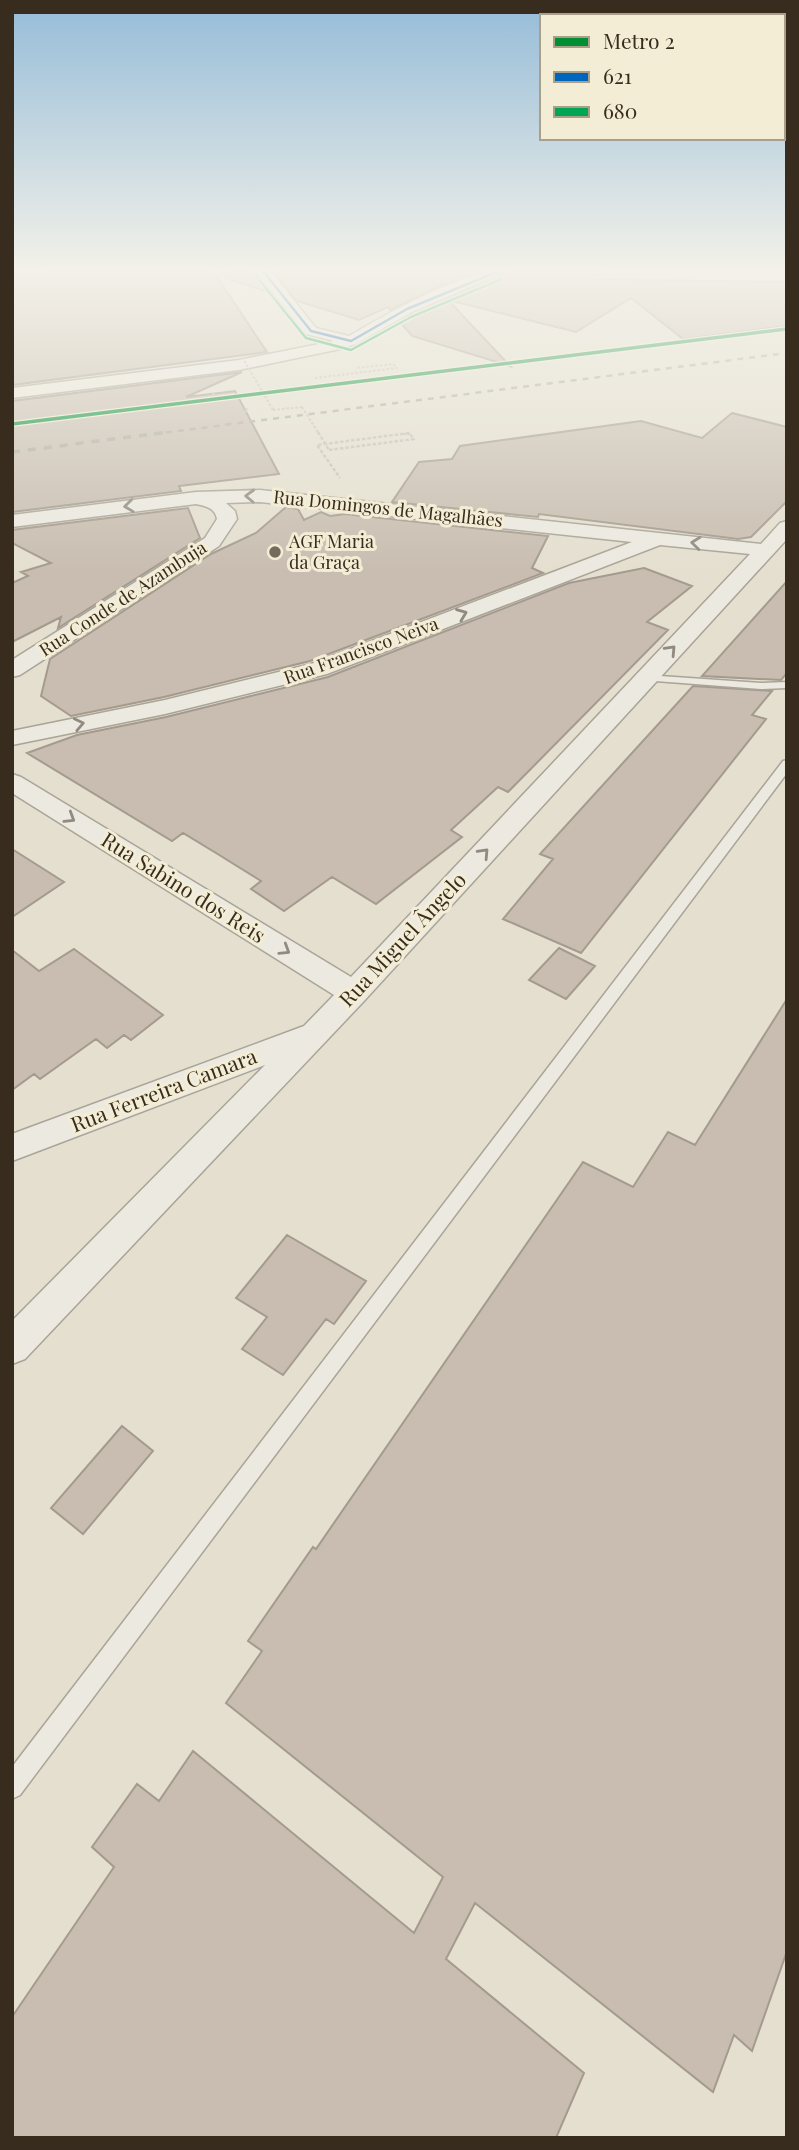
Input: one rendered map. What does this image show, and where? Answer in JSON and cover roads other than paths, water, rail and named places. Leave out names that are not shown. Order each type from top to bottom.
[{"type":"street","points":[[12,393],[185,371]]},
{"type":"street","name":"Rua Domingos de Magalhães","points":[[12,521],[196,498],[260,496],[764,550]]},
{"type":"street","name":"Rua Conde de Azambuja","points":[[12,670],[212,542],[227,519],[225,511],[215,503],[196,498]]},
{"type":"street","name":"Rua Miguel Ângelo","points":[[12,1348],[354,993],[787,527]]},
{"type":"street","name":"Rua Francisco Neiva","points":[[12,738],[165,707],[319,669],[659,539]]},
{"type":"street","name":"Rua Sabino dos Reis","points":[[12,782],[354,993]]},
{"type":"street","name":"Rua Ferreira Camara","points":[[12,1148],[316,1033]]},
{"type":"lane","points":[[646,678],[761,686],[787,685]]},
{"type":"lane","points":[[12,1787],[787,764]]},
{"type":"railway","points":[[154,434],[644,371]]},
{"type":"railway","points":[[12,452],[168,432]]},
{"type":"metro line","name":"2","points":[[12,424],[442,371]]},
{"type":"place","name":"AGF Maria da Graça","points":[[275,552]]}]
